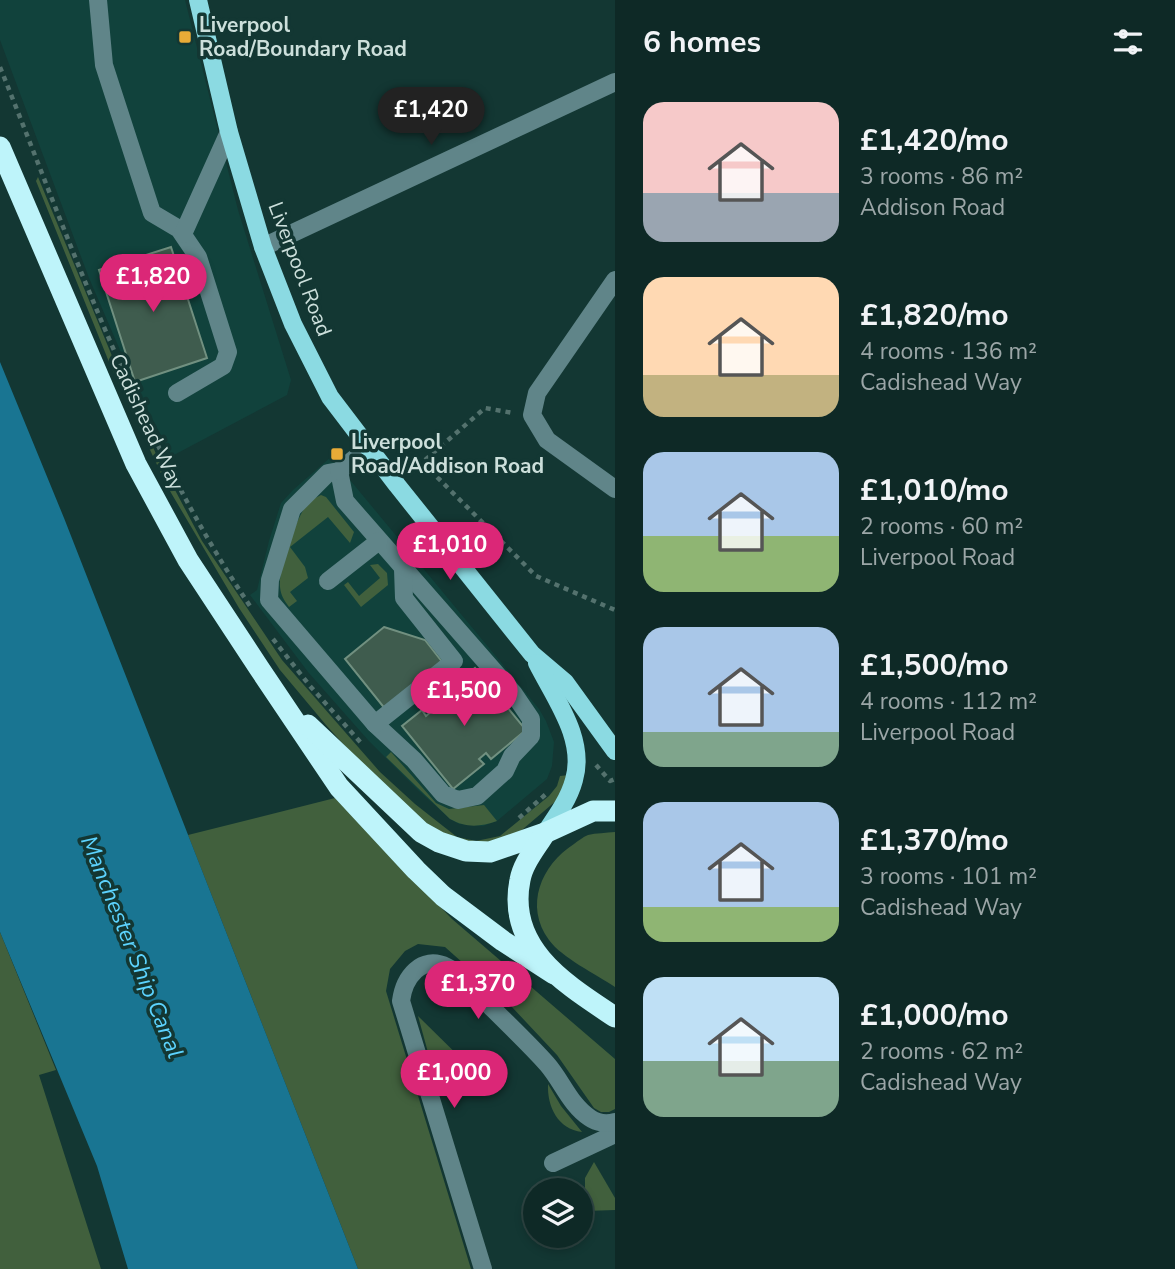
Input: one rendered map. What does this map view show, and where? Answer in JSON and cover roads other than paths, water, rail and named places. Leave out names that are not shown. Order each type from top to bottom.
[{"type":"highway","name":"Cadishead Way","points":[[0,147],[136,464],[188,560],[339,787],[443,896],[493,934],[554,974]]},
{"type":"highway","name":"Cadishead Way","points":[[282,701],[421,832],[439,842],[466,851],[490,852],[545,833],[593,811],[615,811]]},
{"type":"highway","points":[[545,833],[520,879],[518,898],[524,931],[532,947],[554,974],[608,1013]]},
{"type":"main road","name":"Liverpool Road","points":[[198,0],[229,132],[263,247],[293,324],[330,397],[532,654],[565,682],[615,751]]},
{"type":"main road","name":"Liverpool Road","points":[[532,654],[576,742],[574,780],[563,805],[545,833]]},
{"type":"street","points":[[98,0],[104,65],[152,213],[179,229],[198,257],[228,352],[223,366],[177,393]]},
{"type":"street","points":[[263,247],[615,82]]},
{"type":"street","points":[[183,234],[229,132]]},
{"type":"street","points":[[615,280],[537,393],[531,415],[547,440],[615,489]]},
{"type":"street","points":[[339,471],[345,501],[514,694],[531,719],[531,736],[512,756],[505,771],[477,796],[458,800],[443,794],[414,760],[375,724],[269,600],[270,580],[292,509],[328,473],[339,471],[369,447]]},
{"type":"street","points":[[328,581],[379,541]]},
{"type":"street","points":[[375,724],[454,661],[404,598],[403,569]]},
{"type":"street","points":[[483,1269],[401,1001],[403,988],[410,974],[421,966],[435,964],[447,967],[464,978],[548,1065],[573,1102],[590,1118],[615,1126]]},
{"type":"street","points":[[608,1013],[615,1031]]},
{"type":"street","points":[[553,1164],[615,1126]]},
{"type":"water","name":"Manchester Ship Canal","points":[[0,362],[64,518],[358,1269],[128,1269],[97,1166],[0,932]]},
{"type":"place","name":"Liverpool Road/Boundary Road","points":[[185,37]]},
{"type":"place","name":"Liverpool Road/Addison Road","points":[[337,454]]}]
